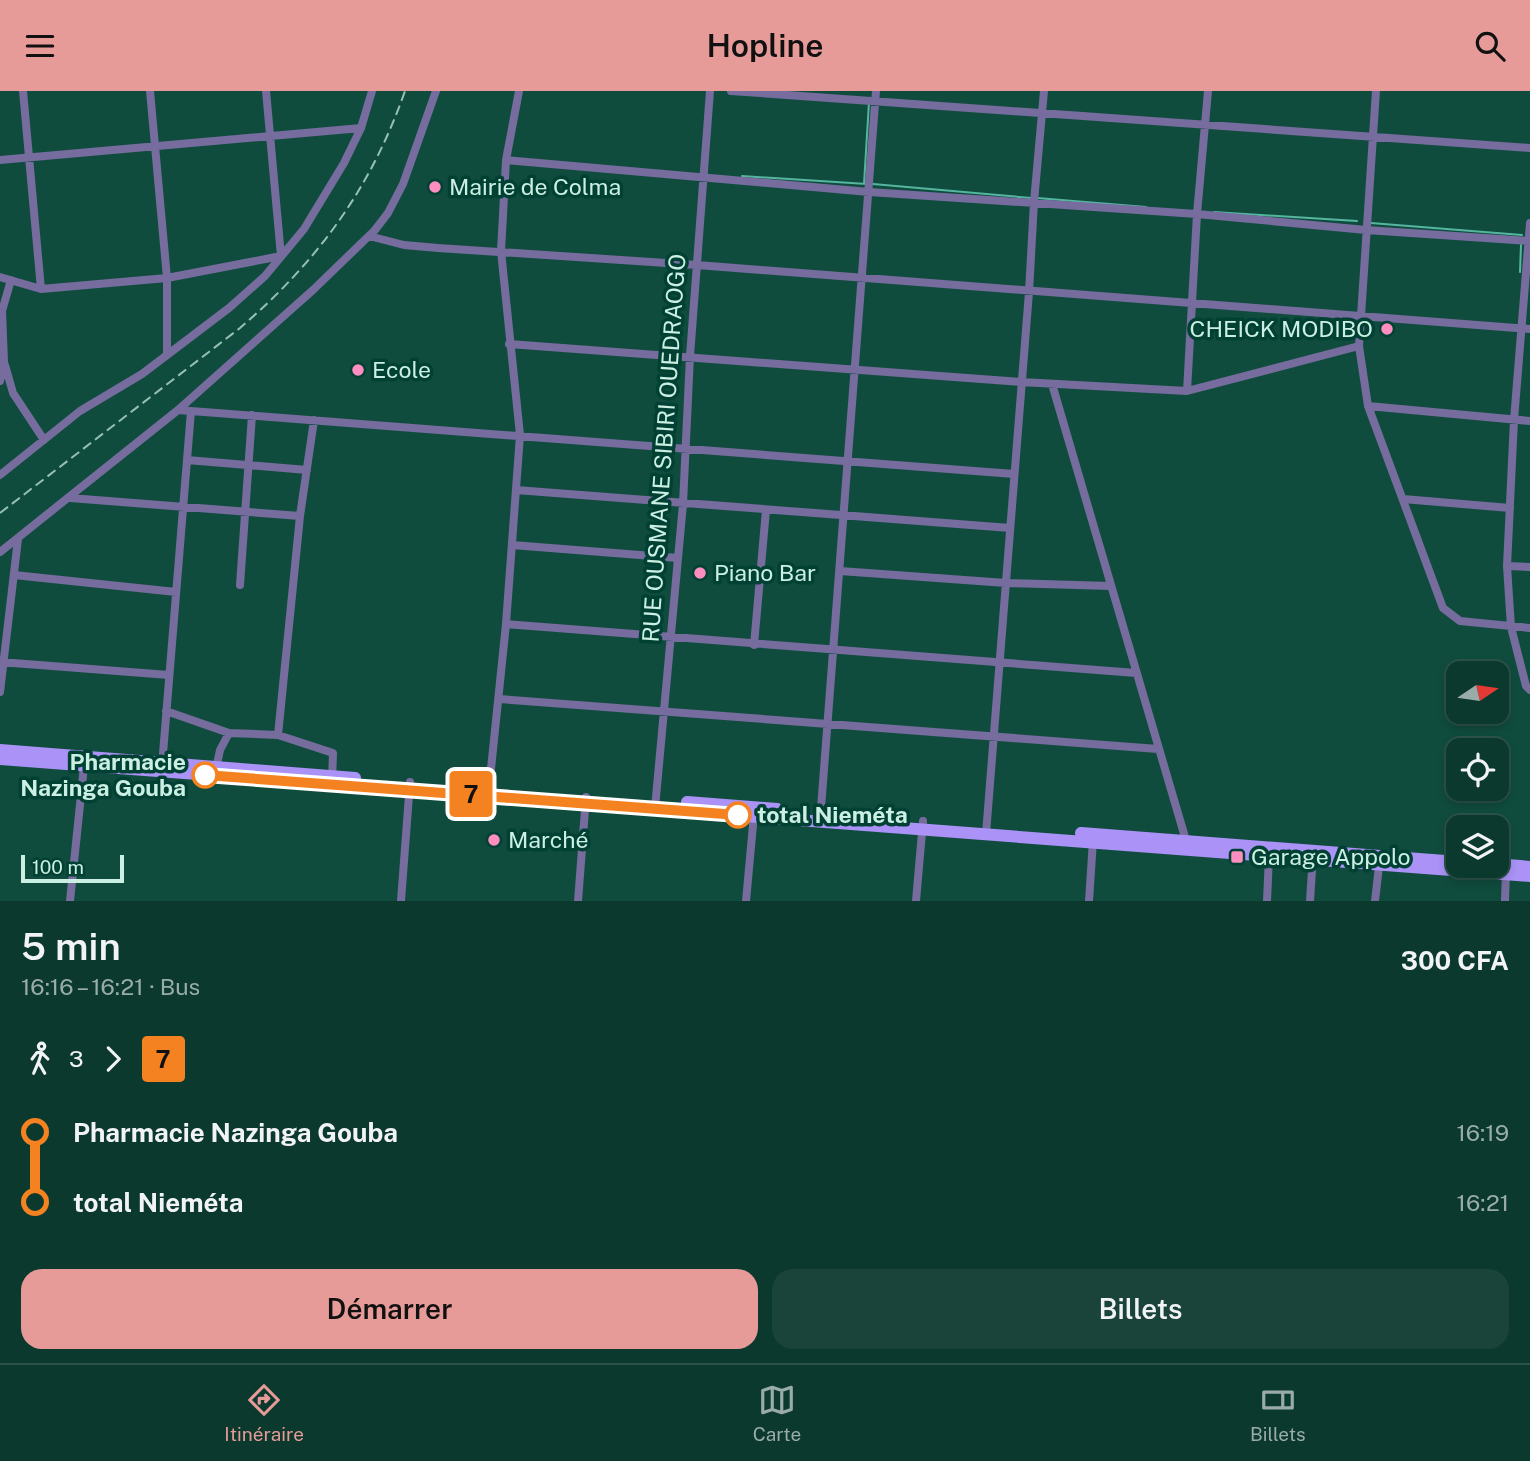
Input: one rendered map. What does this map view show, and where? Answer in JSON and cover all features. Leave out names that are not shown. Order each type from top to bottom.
[{"type":"main road","points":[[0,750],[161,767],[585,800],[1313,855],[1446,861]]},
{"type":"main road","points":[[0,759],[83,766],[161,767]]},
{"type":"main road","points":[[410,786],[489,788],[585,800]]},
{"type":"main road","points":[[1187,846],[1269,856],[1313,855],[1379,866],[1446,867]]},
{"type":"main road","points":[[1509,868],[1530,867]]},
{"type":"main road","points":[[1509,870],[1530,876]]},
{"type":"street","points":[[23,91],[41,289]]},
{"type":"street","points":[[150,91],[167,278],[167,355]]},
{"type":"street","points":[[266,91],[281,256]]},
{"type":"street","points":[[0,475],[80,411],[142,375],[229,308],[265,276],[303,229],[344,163],[361,128],[372,91]]},
{"type":"street","points":[[0,552],[177,410],[303,299],[369,236],[388,213],[399,193],[436,91]]},
{"type":"street","points":[[489,788],[506,624],[520,435],[501,251],[506,160],[519,91]]},
{"type":"street","name":"RUE OUSMANE SIBIRI OUEDRAOGO","points":[[655,804],[683,504],[690,356],[710,91]]},
{"type":"street","points":[[731,91],[1530,148]]},
{"type":"street","points":[[821,816],[876,91]]},
{"type":"street","points":[[987,830],[1044,91]]},
{"type":"street","points":[[1187,391],[1197,214],[1208,91]]},
{"type":"street","points":[[1376,91],[1359,346],[1368,406],[1443,608],[1460,621],[1530,628]]},
{"type":"street","points":[[0,160],[361,128]]},
{"type":"street","points":[[506,160],[869,192],[1197,214],[1366,230],[1529,241]]},
{"type":"street","points":[[1530,223],[1526,329],[1514,420],[1507,566],[1511,628],[1526,686],[1530,690]]},
{"type":"street","points":[[369,236],[404,245],[1526,329]]},
{"type":"street","points":[[0,277],[41,289],[167,278],[281,256]]},
{"type":"street","points":[[10,280],[2,311],[4,362],[13,393],[44,440]]},
{"type":"street","points":[[509,344],[1021,382],[1187,391],[1359,346]]},
{"type":"street","points":[[0,381],[4,362]]},
{"type":"street","points":[[1052,384],[1187,846]]},
{"type":"street","points":[[1368,406],[1530,421]]},
{"type":"street","points":[[177,410],[1014,474]]},
{"type":"street","points":[[161,767],[191,411]]},
{"type":"street","points":[[240,585],[252,415]]},
{"type":"street","points":[[278,735],[300,516],[314,420]]},
{"type":"street","points":[[187,460],[307,470]]},
{"type":"street","points":[[516,490],[1010,528]]},
{"type":"street","points":[[70,498],[300,516]]},
{"type":"street","points":[[1403,499],[1510,508]]},
{"type":"street","points":[[754,645],[766,510]]},
{"type":"street","points":[[0,692],[18,539]]},
{"type":"street","points":[[512,545],[678,558]]},
{"type":"street","points":[[1507,566],[1530,567]]},
{"type":"street","points":[[840,571],[1006,583],[1111,586]]},
{"type":"street","points":[[14,575],[176,591]]},
{"type":"street","points":[[506,624],[1136,673]]},
{"type":"street","points":[[2,662],[169,675]]},
{"type":"street","points":[[499,699],[1158,749]]},
{"type":"street","points":[[166,711],[229,733],[278,735],[333,753],[332,780]]},
{"type":"street","points":[[216,771],[220,750],[229,733]]},
{"type":"street","points":[[70,901],[83,766]]},
{"type":"street","points":[[401,901],[410,786]]},
{"type":"street","points":[[578,901],[585,800]]},
{"type":"street","points":[[746,901],[754,811]]},
{"type":"street","points":[[916,901],[922,825]]},
{"type":"street","points":[[1089,901],[1093,838]]},
{"type":"street","points":[[1310,901],[1313,855]]},
{"type":"street","points":[[1267,901],[1269,856]]},
{"type":"street","points":[[1375,901],[1379,866]]},
{"type":"street","points":[[1504,878],[1505,901]]},
{"type":"waterway","points":[[864,184],[869,102]]},
{"type":"waterway","points":[[742,176],[867,184]]},
{"type":"waterway","points":[[873,184],[1031,198]]},
{"type":"waterway","points":[[1037,198],[1146,207]]},
{"type":"waterway","points":[[1214,212],[1357,221]]},
{"type":"waterway","points":[[1371,223],[1522,235]]},
{"type":"waterway","points":[[1520,272],[1521,245]]},
{"type":"railway","points":[[0,513],[240,328],[294,276],[318,249],[358,191],[376,160],[405,91]]},
{"type":"bus line","name":"7","points":[[205,775],[738,815]]},
{"type":"place","name":"Mairie de Colma","points":[[435,187]]},
{"type":"place","name":"CHEICK MODIBO","points":[[1387,329]]},
{"type":"place","name":"Ecole","points":[[358,370]]},
{"type":"place","name":"Piano Bar","points":[[700,573]]},
{"type":"place","name":"Pharmacie Nazinga Gouba","points":[[205,775]]},
{"type":"place","name":"total Nieméta","points":[[738,815]]},
{"type":"place","name":"Marché","points":[[494,840]]},
{"type":"place","name":"Garage Appolo","points":[[1237,857]]}]
